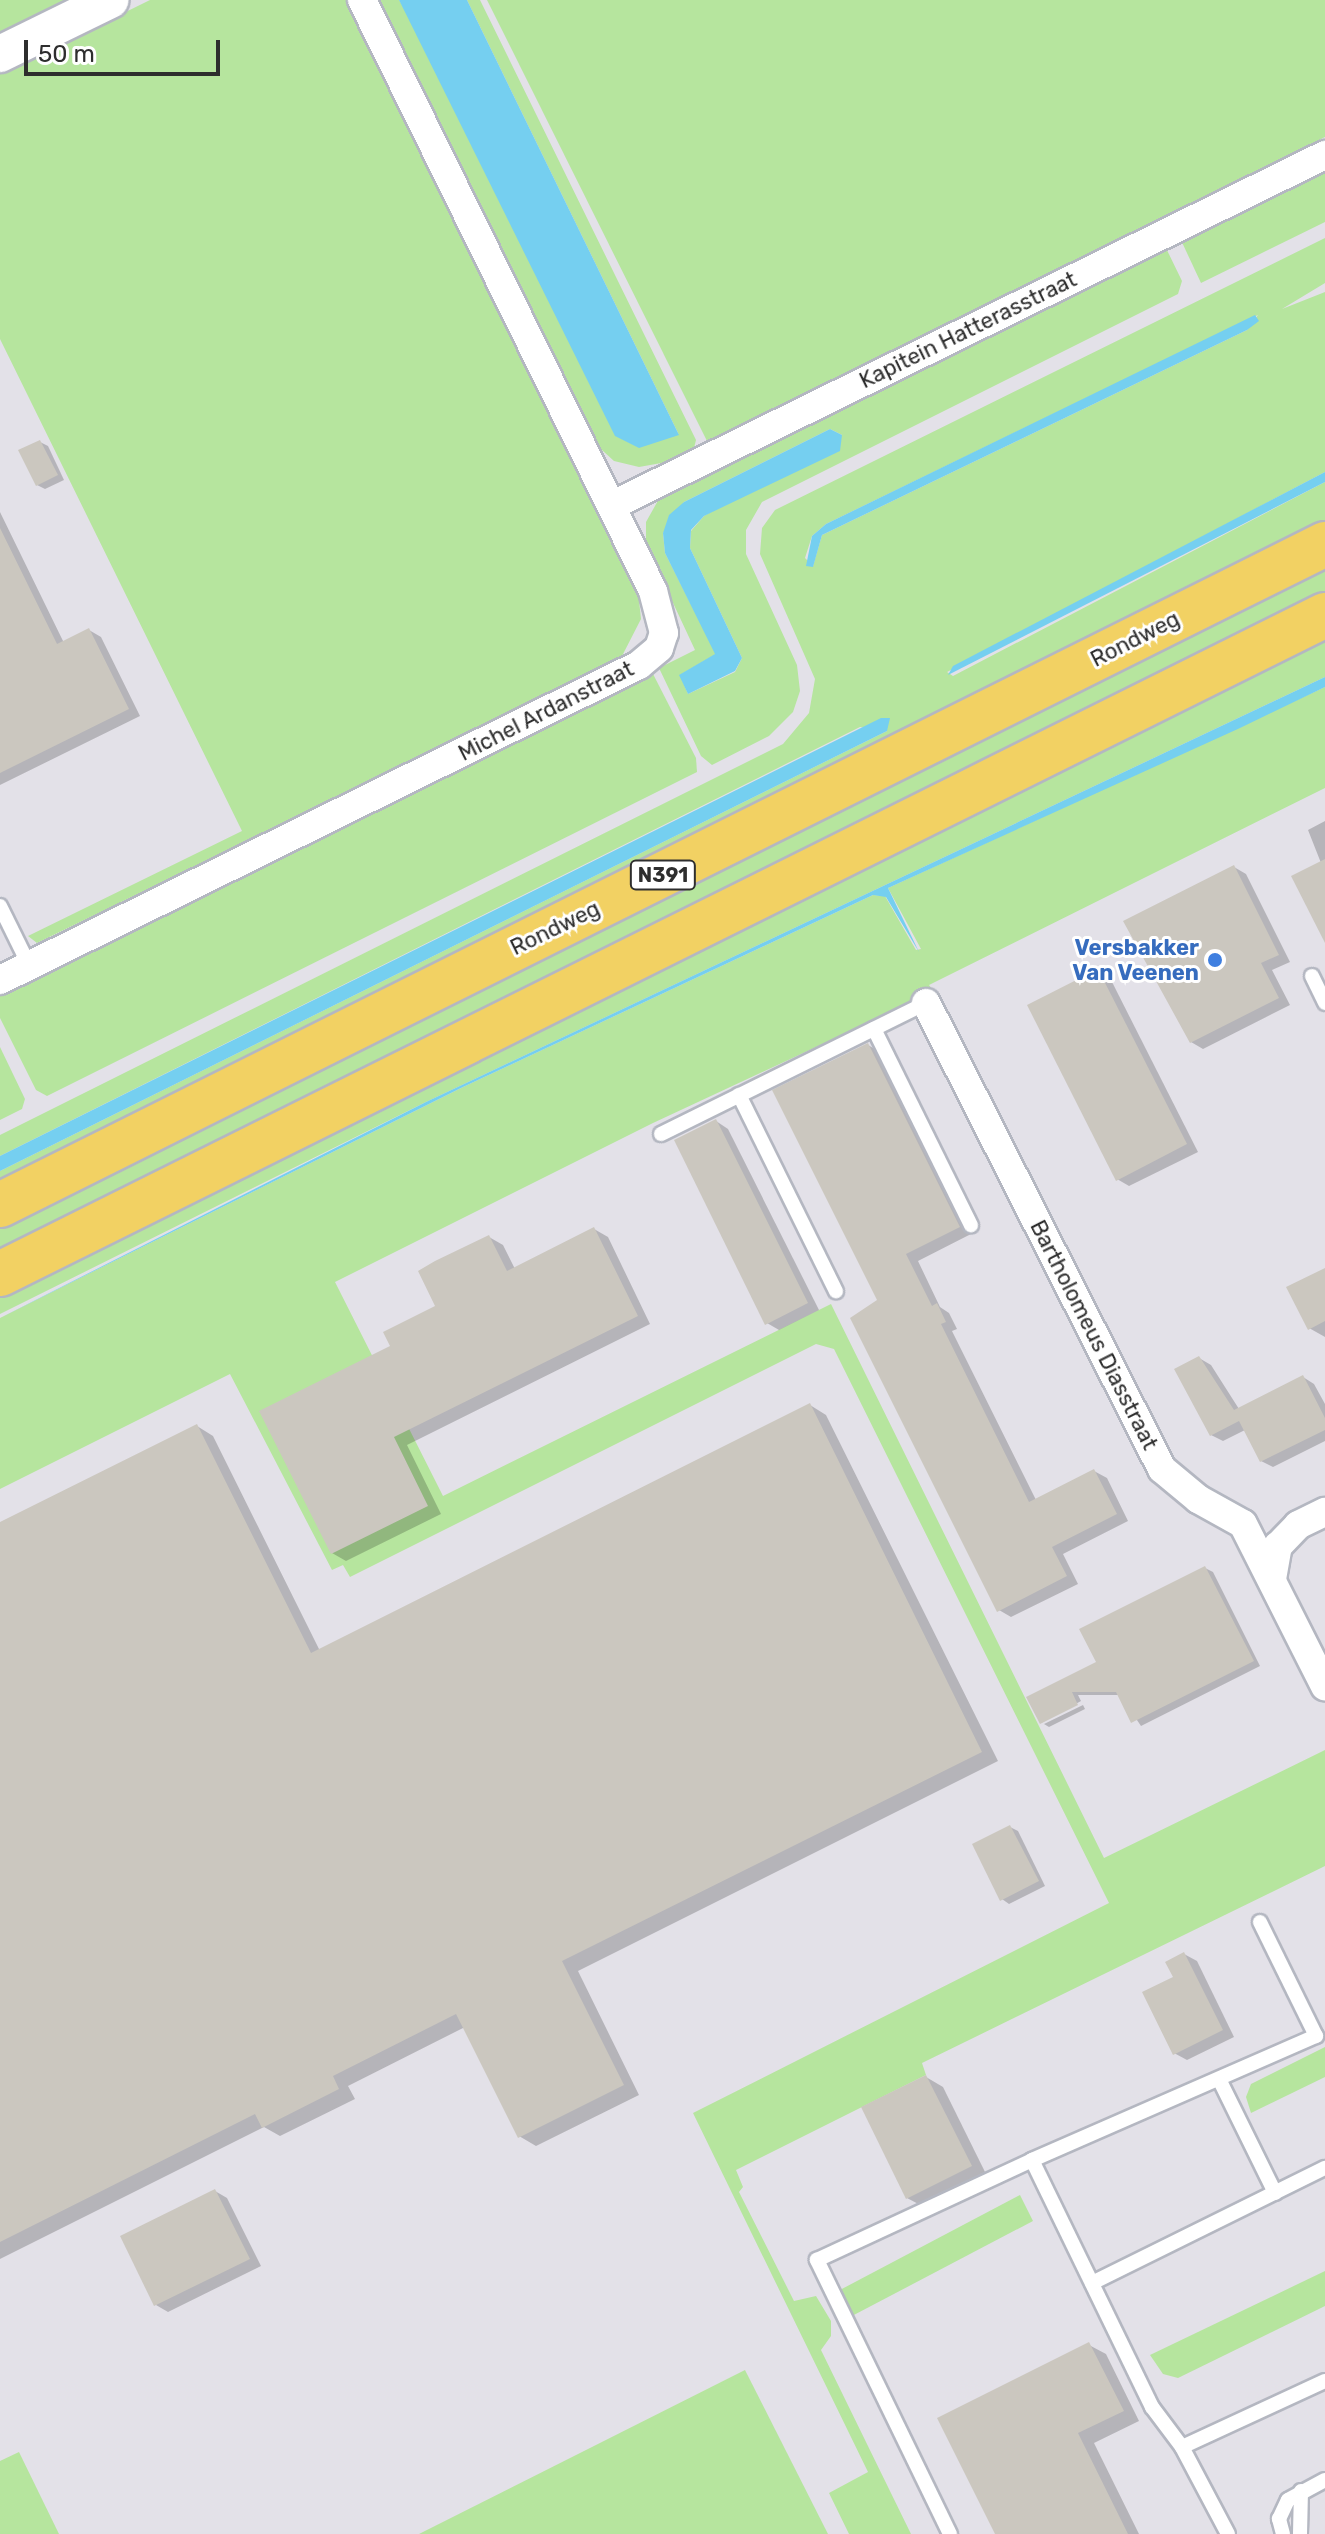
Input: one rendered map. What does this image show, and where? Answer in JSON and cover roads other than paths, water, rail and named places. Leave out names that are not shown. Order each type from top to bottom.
[{"type":"main road","name":"Rondweg","points":[[0,1205],[1325,544]]},
{"type":"main road","name":"N391","points":[[0,1274],[1325,615]]},
{"type":"street","points":[[0,54],[110,0]]},
{"type":"street","name":"Michel Ardanstraat","points":[[0,980],[639,665],[659,648],[662,621],[611,506],[362,0]]},
{"type":"street","name":"Kapitein Hatterasstraat","points":[[611,506],[1325,155]]},
{"type":"street","name":"Bartholomeus Diasstraat","points":[[926,1003],[1162,1469],[1198,1499],[1243,1524],[1325,1686]]},
{"type":"street","points":[[1272,1579],[1278,1546],[1298,1525],[1325,1512]]},
{"type":"lane","points":[[0,906],[30,967]]},
{"type":"lane","points":[[1312,976],[1325,1003]]},
{"type":"lane","name":"Bartholomeus Diasstraat","points":[[661,1134],[926,1003]]},
{"type":"lane","points":[[874,1029],[971,1225]]},
{"type":"lane","points":[[739,1095],[836,1291]]},
{"type":"lane","points":[[950,2534],[817,2260],[1032,2160],[1316,2036],[1260,1922]]},
{"type":"lane","points":[[1219,2079],[1275,2193]]},
{"type":"lane","points":[[1032,2160],[1152,2407],[1182,2447],[1228,2534]]},
{"type":"lane","points":[[1092,2283],[1325,2168]]},
{"type":"lane","points":[[1182,2447],[1325,2381]]},
{"type":"lane","points":[[1283,2534],[1279,2519],[1288,2500],[1325,2480]]},
{"type":"lane","points":[[1300,2534],[1301,2491]]},
{"type":"water","points":[[399,0],[467,0],[679,435],[639,448],[615,436]]},
{"type":"water","points":[[1255,315],[1259,321],[1247,330],[822,535],[813,567],[806,566],[812,536],[826,524]]},
{"type":"water","points":[[830,429],[842,435],[840,451],[704,516],[691,530],[690,548],[742,658],[735,671],[688,694],[679,675],[715,654],[665,553],[663,533],[669,515],[684,502]]},
{"type":"water","points":[[1325,472],[1325,482],[948,675],[953,666]]},
{"type":"water","points":[[1325,677],[1325,687],[888,888],[919,952],[886,897],[873,895],[463,1087],[0,1318],[426,1102]]},
{"type":"water","points":[[881,718],[890,718],[887,731],[0,1171],[0,1156]]},
{"type":"place","name":"Versbakker Van Veenen","points":[[1215,960]]}]
